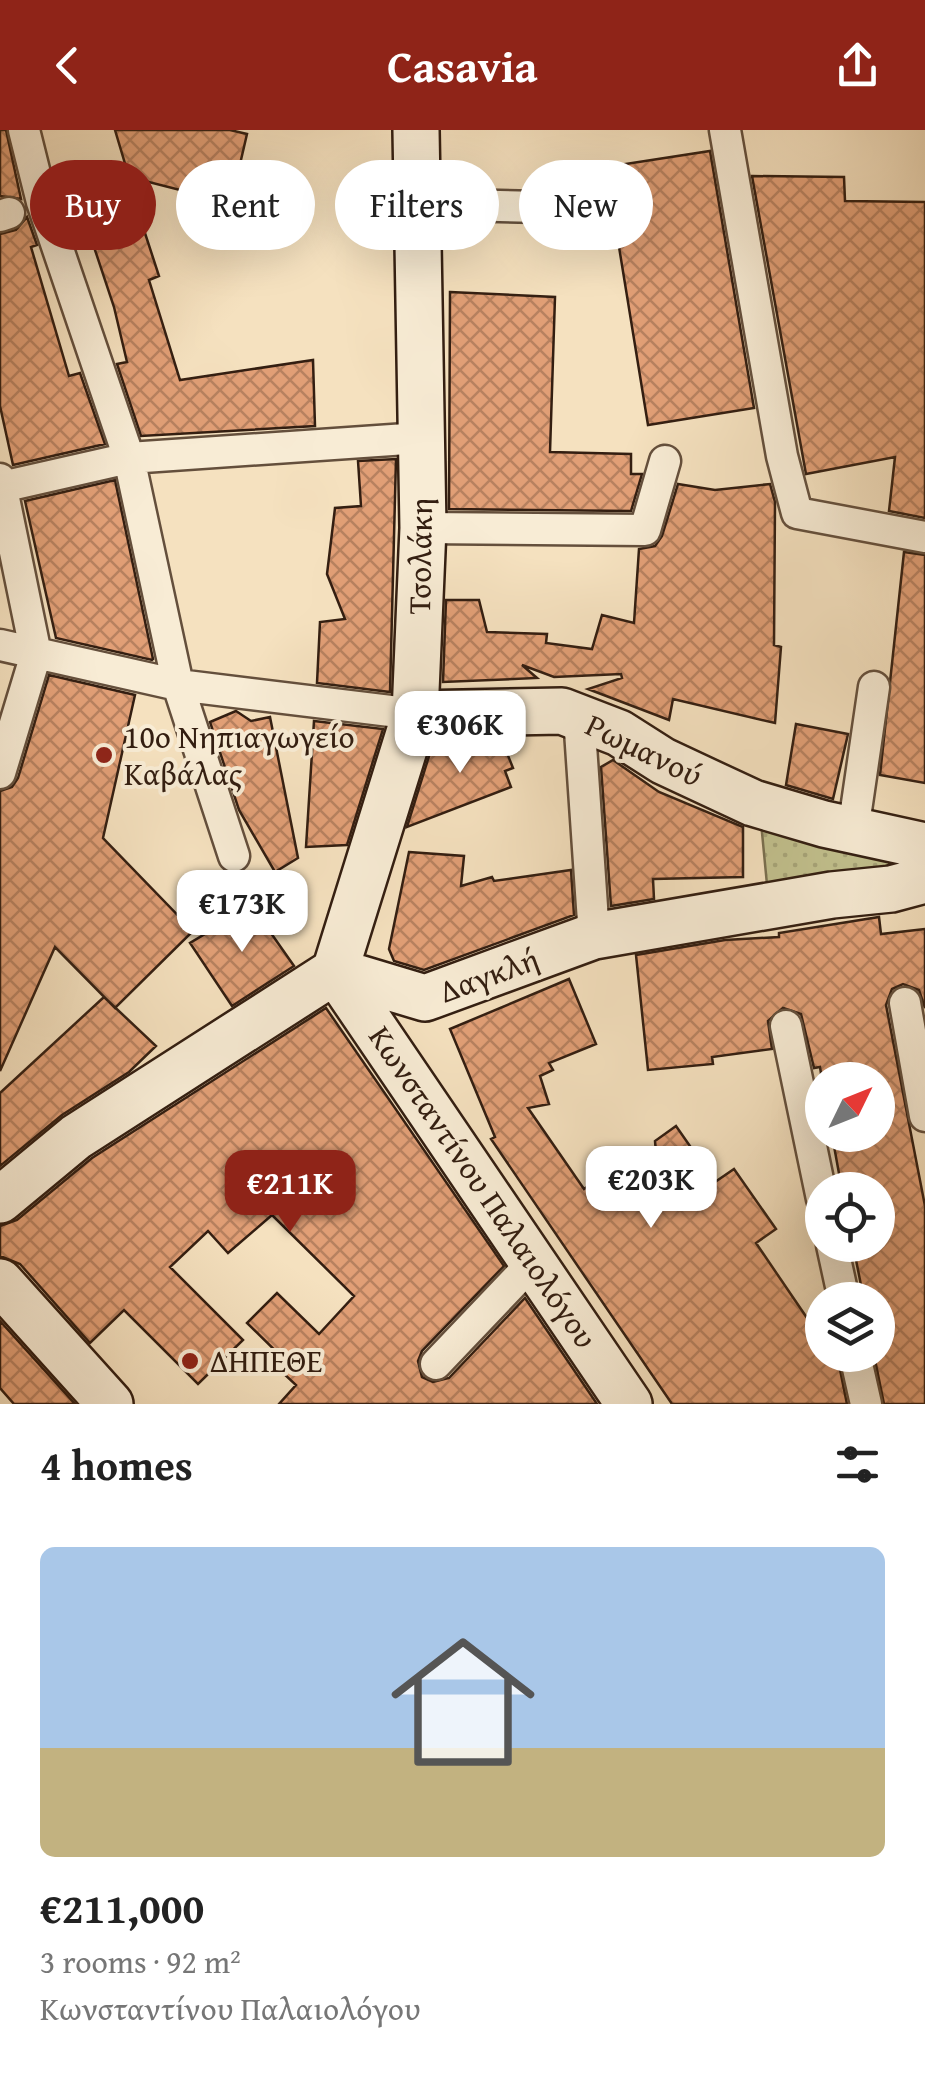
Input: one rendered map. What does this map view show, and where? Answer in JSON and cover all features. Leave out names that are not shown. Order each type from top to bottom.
[{"type":"street","points":[[24,130],[42,202],[129,458],[178,685],[234,856]]},
{"type":"street","points":[[725,130],[782,456],[797,512],[925,537]]},
{"type":"street","name":"Τσολάκη","points":[[404,132],[409,160]]},
{"type":"street","name":"Τσολάκη","points":[[336,971],[414,714],[423,528],[417,250]]},
{"type":"street","points":[[0,773],[36,654],[1,483],[129,458],[420,438]]},
{"type":"street","points":[[423,528],[645,530],[665,461]]},
{"type":"street","name":"Ρωμανού","points":[[0,645],[178,685],[414,714],[562,711],[753,802],[853,831],[925,846]]},
{"type":"street","points":[[853,831],[874,688]]},
{"type":"street","points":[[578,716],[594,936]]},
{"type":"street","name":"Δαγκλή","points":[[336,971],[425,998],[594,936],[832,895],[891,890],[925,880]]},
{"type":"street","points":[[0,1200],[76,1137],[336,971]]},
{"type":"street","name":"Κωνσταντίνου Παλαιολόγου","points":[[336,971],[629,1404]]},
{"type":"street","points":[[905,1004],[925,1116]]},
{"type":"street","points":[[786,1026],[816,1172]]},
{"type":"street","points":[[436,1364],[535,1260]]},
{"type":"street","points":[[0,1282],[110,1404]]},
{"type":"street","points":[[859,1372],[866,1404]]},
{"type":"shaded area","points":[[761,822],[919,856],[920,871],[768,895]]},
{"type":"building","points":[[0,130],[6,130],[21,199],[0,196]]},
{"type":"building","points":[[115,130],[230,130],[247,134],[241,160],[176,160],[176,189],[156,184],[156,160],[124,160]]},
{"type":"building","points":[[710,151],[754,408],[648,425],[620,250],[653,250],[652,160]]},
{"type":"building","points":[[752,176],[844,177],[845,201],[925,202],[925,518],[889,511],[895,457],[806,474]]},
{"type":"building","points":[[27,217],[30,250],[69,376],[80,373],[105,444],[13,465],[0,406],[0,234],[16,230]]},
{"type":"building","points":[[95,250],[151,250],[159,276],[149,280],[180,380],[313,360],[315,426],[141,436],[117,364],[127,362]]},
{"type":"building","points":[[450,292],[555,297],[550,452],[631,454],[631,474],[642,474],[631,511],[449,509]]},
{"type":"building","points":[[396,459],[390,692],[317,683],[320,622],[345,619],[327,574],[335,508],[361,506],[358,461]]},
{"type":"building","points":[[115,480],[152,660],[56,638],[25,501]]},
{"type":"building","points":[[678,484],[715,490],[770,484],[775,502],[774,645],[781,647],[775,723],[673,699],[669,720],[588,689],[622,678],[621,674],[554,677],[522,665],[537,678],[443,682],[446,600],[479,600],[487,632],[547,634],[546,643],[592,649],[602,615],[634,623],[639,549],[655,546],[662,536]]},
{"type":"building","points":[[904,552],[925,555],[925,783],[880,775]]},
{"type":"building","points":[[49,675],[135,695],[103,838],[193,931],[115,1008],[55,947],[0,1071],[0,791],[12,787],[18,778]]},
{"type":"building","points":[[236,711],[251,721],[270,717],[298,858],[275,872],[239,810],[210,722]]},
{"type":"building","points":[[314,721],[383,729],[347,845],[306,847]]},
{"type":"building","points":[[796,724],[848,734],[833,799],[786,785]]},
{"type":"building","points":[[501,738],[513,768],[505,771],[511,787],[407,827],[434,740]]},
{"type":"building","points":[[613,760],[659,792],[743,827],[743,877],[653,879],[654,899],[611,906],[601,767]]},
{"type":"building","points":[[409,852],[464,856],[461,886],[492,877],[494,881],[571,870],[574,915],[424,970],[394,961],[389,949]]},
{"type":"building","points":[[252,906],[294,966],[232,1006],[190,943]]},
{"type":"building","points":[[879,917],[881,934],[925,929],[925,1008],[919,990],[903,984],[892,989],[886,1005],[925,1206],[925,1404],[884,1404],[877,1372],[895,1372],[895,1282],[860,1282],[856,1262],[895,1262],[895,1172],[839,1172],[835,1152],[895,1152],[895,1062],[813,1062],[801,1014],[783,1008],[768,1021],[772,1049],[712,1057],[713,1064],[648,1070],[636,955],[725,940],[779,937],[779,933]]},
{"type":"building","points":[[569,979],[596,1044],[549,1063],[553,1070],[540,1076],[549,1104],[528,1108],[584,1189],[640,1150],[660,1198],[655,1141],[676,1126],[715,1182],[734,1169],[776,1229],[756,1243],[805,1315],[805,1372],[840,1372],[847,1404],[672,1404],[491,1139],[495,1137],[450,1029]]},
{"type":"building","points":[[104,997],[156,1046],[129,1072],[62,1115],[0,1166],[0,1093]]},
{"type":"building","points":[[326,1008],[504,1266],[422,1351],[418,1361],[422,1377],[433,1382],[449,1378],[525,1298],[597,1404],[279,1404],[296,1385],[283,1373],[290,1365],[247,1323],[277,1293],[319,1334],[354,1296],[272,1215],[228,1253],[208,1231],[170,1267],[243,1340],[198,1384],[124,1310],[90,1343],[20,1264],[0,1256],[0,1226],[17,1220],[92,1158]]},
{"type":"building","points":[[0,1321],[75,1404],[14,1404],[0,1388]]},
{"type":"place","name":"10ο Νηπιαγωγείο Καβάλας","points":[[104,755]]},
{"type":"place","name":"ΔΗΠΕΘΕ","points":[[190,1361]]}]
